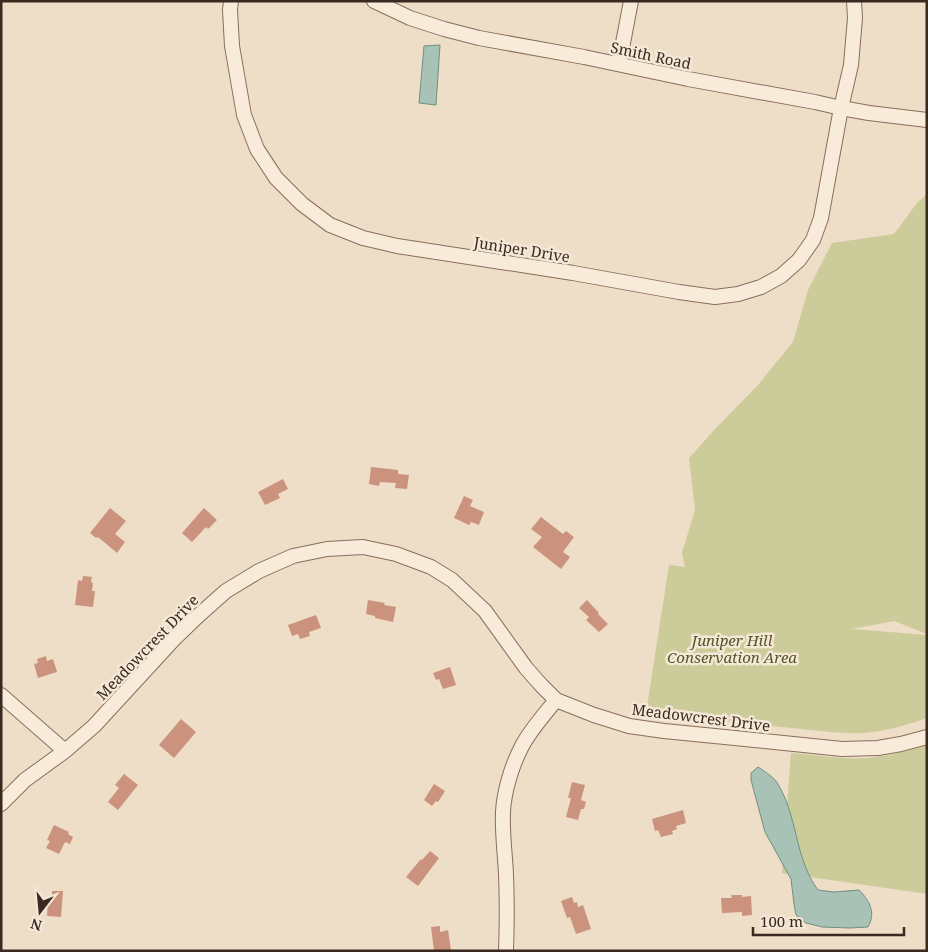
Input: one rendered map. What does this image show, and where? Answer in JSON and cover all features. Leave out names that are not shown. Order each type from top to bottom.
[{"type":"street","name":"Juniper Drive","points":[[231,1],[232,46],[244,116],[257,149],[276,178],[302,204],[330,225],[363,238],[398,246],[715,297],[738,294],[761,287],[781,276],[799,260],[813,240],[821,218],[841,108],[851,65],[855,18],[854,1]]},
{"type":"street","name":"Smith Road","points":[[374,1],[410,18],[479,38],[870,114],[927,120]]},
{"type":"street","points":[[619,64],[631,1]]},
{"type":"street","name":"Meadowcrest Drive","points":[[1,804],[25,780],[65,751],[94,726],[174,639],[226,591],[259,572],[293,556],[327,548],[363,547],[396,554],[431,566],[452,580],[485,611],[528,670],[556,700],[629,726],[664,732],[842,749],[878,748],[901,744],[927,736]]},
{"type":"street","points":[[1,695],[65,751]]},
{"type":"street","points":[[506,951],[506,872],[503,814],[506,790],[516,757],[527,736],[556,700]]},
{"type":"green space","name":"Juniper Hill Conservation Area","points":[[927,194],[927,634],[894,621],[852,629],[927,635],[927,718],[886,730],[852,733],[646,713],[669,565],[685,567],[682,553],[695,510],[689,458],[758,385],[793,342],[808,290],[832,243],[894,234],[917,203]]},
{"type":"green space","points":[[927,745],[927,894],[782,873],[791,753],[840,758],[869,758]]},
{"type":"shaded area","points":[[440,45],[436,105],[419,103],[424,46]]},
{"type":"shaded area","points":[[758,767],[776,781],[783,794],[804,864],[818,890],[834,892],[859,890],[871,907],[872,917],[868,927],[822,927],[806,923],[796,915],[791,879],[765,832],[751,780],[751,773]]},
{"type":"building","points":[[371,467],[398,470],[398,474],[409,475],[407,489],[395,488],[396,483],[380,482],[379,486],[369,484]]},
{"type":"building","points":[[283,479],[288,489],[278,494],[280,498],[265,505],[258,492]]},
{"type":"building","points":[[464,496],[473,500],[470,506],[484,512],[479,525],[471,522],[469,525],[454,518]]},
{"type":"building","points":[[110,508],[126,521],[115,534],[125,542],[117,553],[98,537],[96,538],[90,533]]},
{"type":"building","points":[[204,508],[217,520],[208,529],[206,527],[192,542],[182,533]]},
{"type":"building","points":[[541,517],[563,534],[566,531],[574,537],[563,552],[570,557],[561,569],[533,547],[542,537],[531,529]]},
{"type":"building","points":[[83,576],[92,577],[92,591],[95,591],[93,607],[75,605],[78,580],[82,581]]},
{"type":"building","points":[[368,600],[396,607],[393,622],[366,614]]},
{"type":"building","points":[[587,600],[608,624],[599,632],[586,620],[589,617],[579,608]]},
{"type":"building","points":[[316,615],[321,628],[309,632],[310,636],[300,639],[298,634],[292,636],[288,625]]},
{"type":"building","points":[[46,656],[47,661],[53,659],[57,672],[38,678],[34,664],[38,663],[37,659]]},
{"type":"building","points":[[450,667],[456,685],[443,689],[439,679],[436,680],[433,673]]},
{"type":"building","points":[[181,719],[196,732],[174,758],[159,745]]},
{"type":"building","points":[[124,774],[138,785],[118,810],[108,802],[119,788],[115,785]]},
{"type":"building","points":[[572,782],[585,785],[581,800],[586,802],[584,809],[581,809],[578,820],[566,817],[571,798],[568,798]]},
{"type":"building","points":[[434,784],[445,791],[438,802],[436,801],[432,806],[424,800]]},
{"type":"building","points":[[683,810],[686,823],[676,826],[677,829],[672,831],[673,834],[661,837],[658,830],[655,831],[652,819]]},
{"type":"building","points":[[54,825],[69,832],[68,834],[73,837],[70,844],[65,842],[59,854],[46,848],[50,841],[47,840]]},
{"type":"building","points":[[430,851],[439,858],[418,886],[406,877]]},
{"type":"building","points":[[52,891],[63,891],[61,917],[47,916],[48,901],[52,901]]},
{"type":"building","points":[[731,895],[751,896],[752,915],[742,916],[742,912],[722,913],[721,898],[732,898]]},
{"type":"building","points":[[572,897],[574,903],[577,902],[578,907],[583,905],[591,929],[576,934],[570,917],[567,918],[561,901]]},
{"type":"building","points":[[440,926],[440,932],[448,930],[451,950],[434,951],[431,927]]}]
